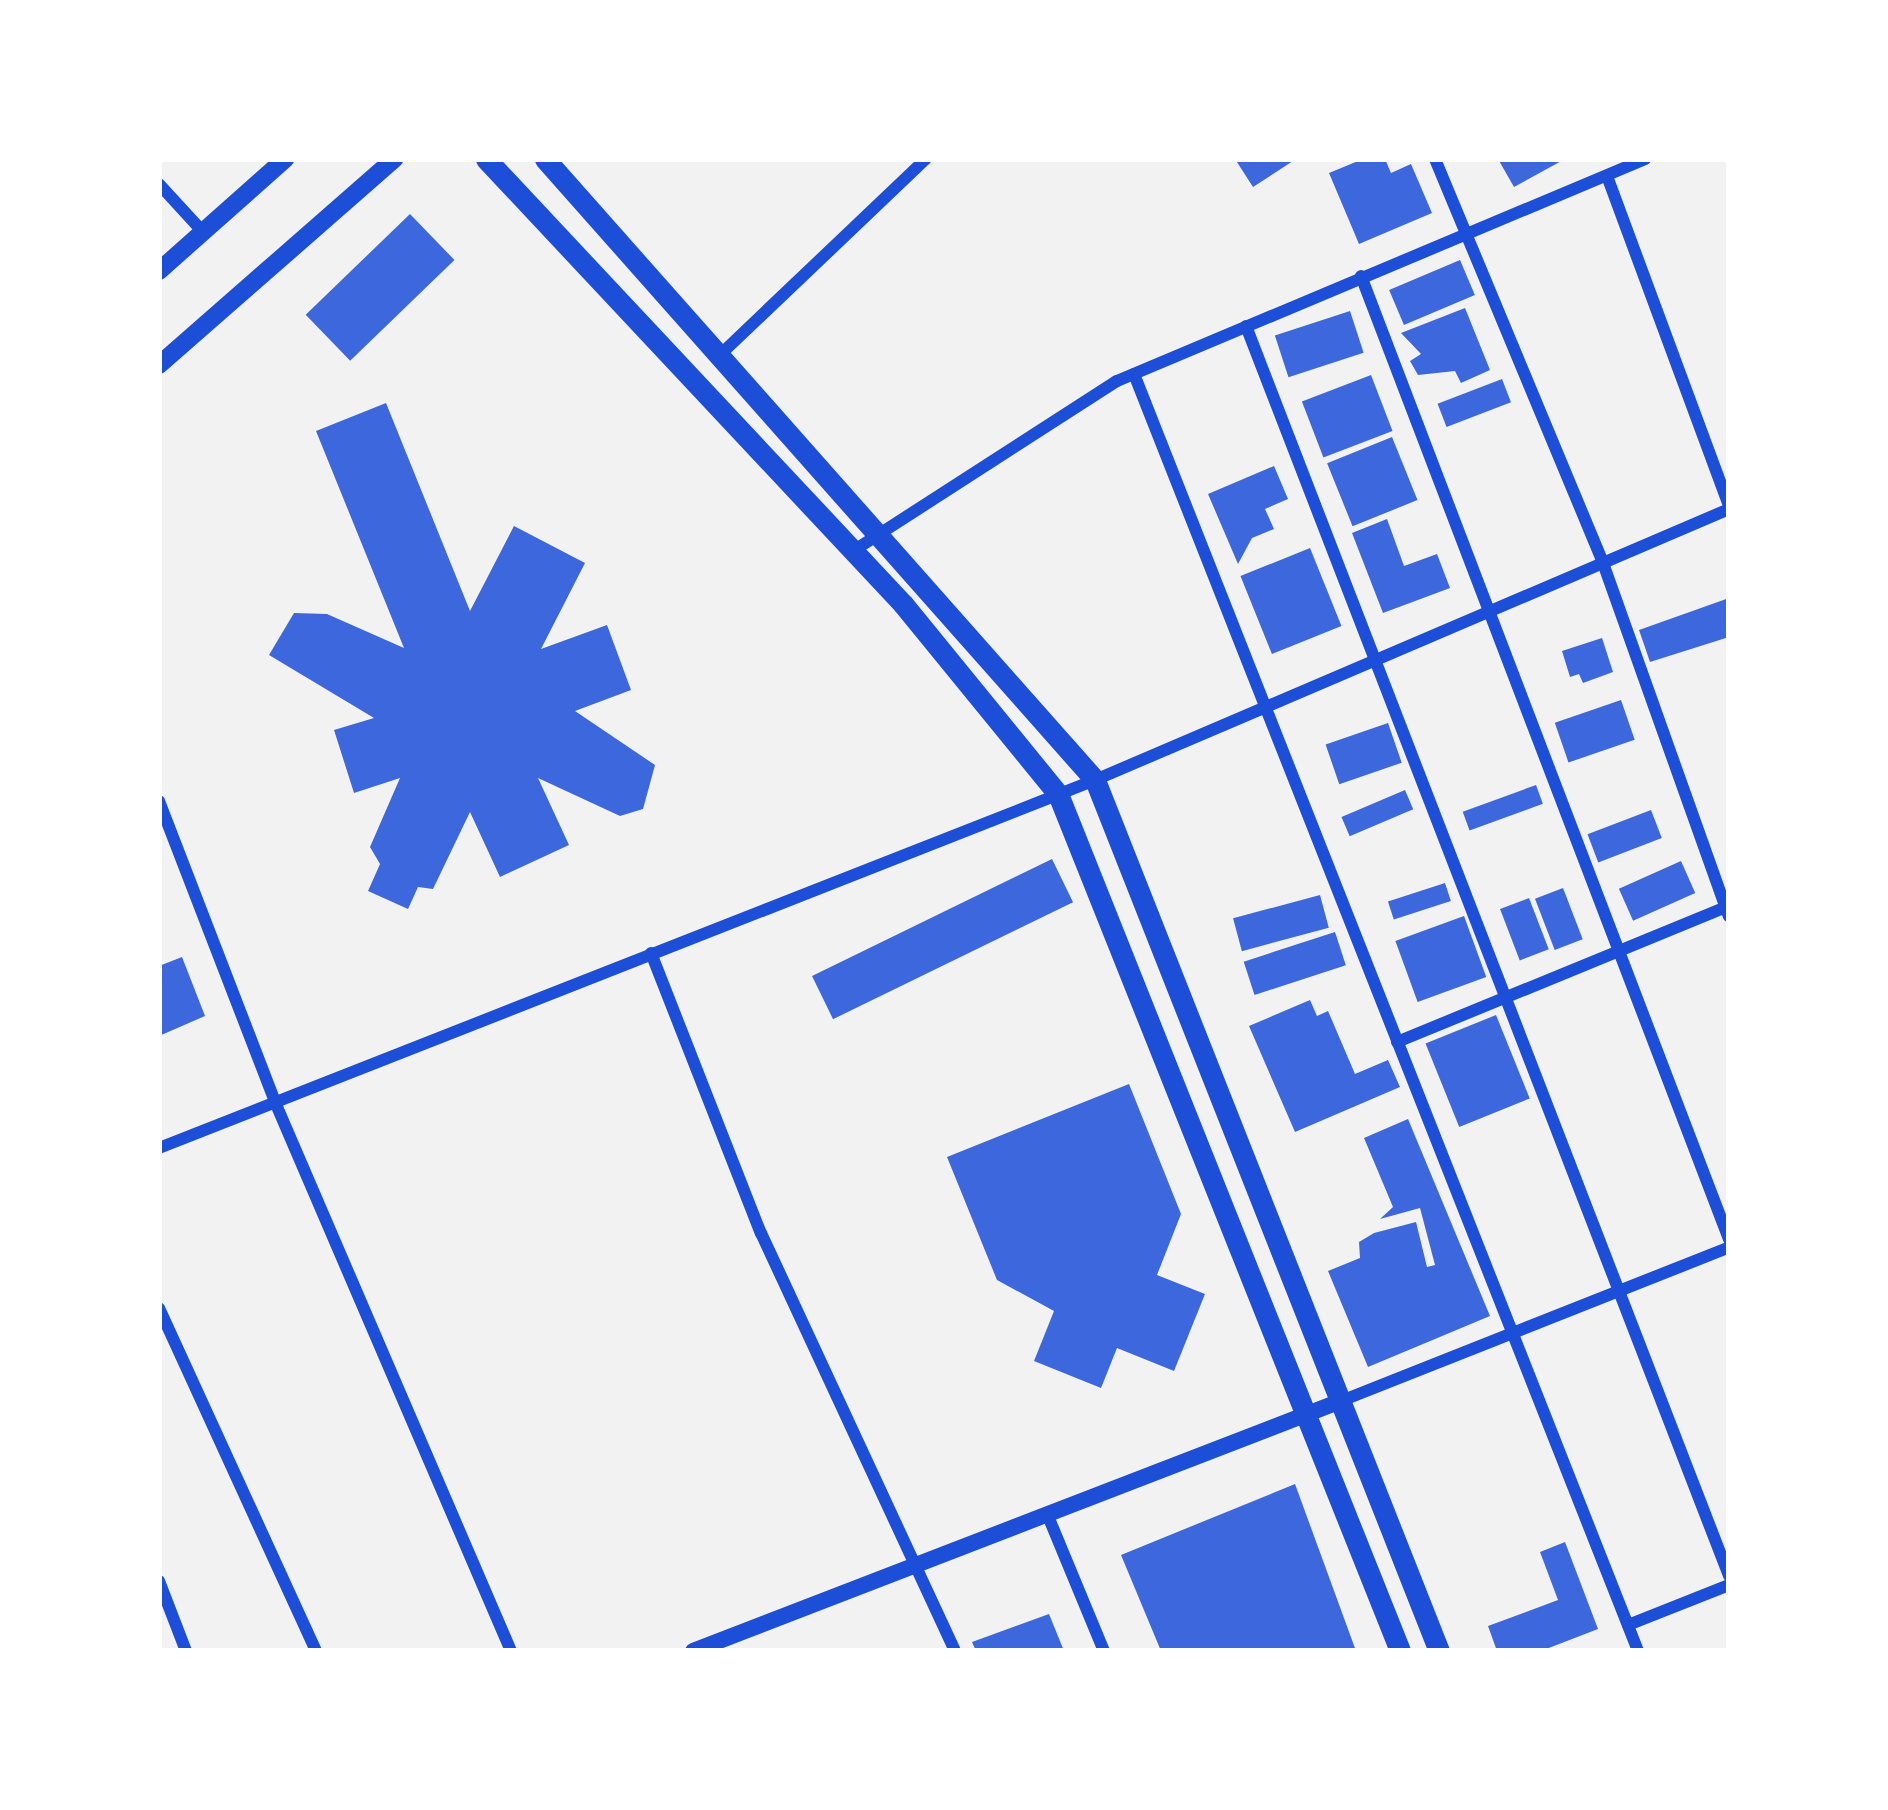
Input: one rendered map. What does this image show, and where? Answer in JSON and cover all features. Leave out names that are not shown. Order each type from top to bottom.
[{"type":"main road","points":[[159,271],[285,159]]},
{"type":"main road","points":[[159,365],[394,159]]},
{"type":"main road","points":[[486,159],[853,551],[1058,794],[1309,1413],[1400,1651]]},
{"type":"main road","points":[[545,159],[880,529],[1096,780],[1439,1651]]},
{"type":"street","points":[[722,353],[926,159]]},
{"type":"street","points":[[1397,1042],[1728,910],[1603,562],[1470,228],[1435,159]]},
{"type":"street","points":[[853,551],[880,529],[1134,374],[1470,228],[1645,159]]},
{"type":"street","points":[[159,1148],[1096,780],[1729,507],[1607,176]]},
{"type":"street","points":[[159,184],[202,232]]},
{"type":"street","points":[[693,1651],[1513,1335],[1729,1243],[1361,275]]},
{"type":"street","points":[[1246,326],[1729,1576]]},
{"type":"street","points":[[1134,374],[1638,1651]]},
{"type":"street","points":[[159,801],[275,1102],[511,1651]]},
{"type":"street","points":[[651,953],[761,1233],[920,1565],[955,1651]]},
{"type":"street","points":[[159,1308],[316,1651]]},
{"type":"street","points":[[1048,1516],[1104,1651]]},
{"type":"street","points":[[159,1581],[186,1651]]},
{"type":"street","points":[[1628,1625],[1729,1585]]},
{"type":"building","points":[[1235,159],[1296,159],[1253,187]]},
{"type":"building","points":[[1363,159],[1385,159],[1391,173],[1411,164],[1432,213],[1359,244],[1329,173]]},
{"type":"building","points":[[1498,159],[1565,159],[1514,187]]},
{"type":"building","points":[[410,214],[454,260],[350,361],[306,315]]},
{"type":"building","points":[[1460,260],[1475,295],[1404,325],[1389,290]]},
{"type":"building","points":[[1465,308],[1490,370],[1461,383],[1455,371],[1418,375],[1410,361],[1421,354],[1401,333]]},
{"type":"building","points":[[1350,311],[1364,353],[1288,377],[1275,335]]},
{"type":"building","points":[[1371,375],[1393,431],[1323,458],[1302,402]]},
{"type":"building","points":[[1502,379],[1511,402],[1447,427],[1438,404]]},
{"type":"building","points":[[386,403],[470,611],[514,526],[585,563],[541,649],[607,625],[631,690],[575,711],[655,765],[643,809],[620,816],[538,778],[569,845],[500,877],[470,812],[433,889],[418,887],[408,909],[368,891],[380,864],[370,847],[400,778],[354,793],[334,730],[374,718],[269,655],[294,613],[327,614],[404,648],[316,431]]},
{"type":"building","points":[[1392,437],[1417,500],[1353,526],[1327,463]]},
{"type":"building","points":[[1274,466],[1288,499],[1265,509],[1274,529],[1252,538],[1238,564],[1208,494]]},
{"type":"building","points":[[1387,519],[1404,566],[1437,554],[1450,588],[1383,613],[1352,533]]},
{"type":"building","points":[[1310,548],[1341,626],[1272,654],[1240,576]]},
{"type":"building","points":[[1729,598],[1729,637],[1650,662],[1639,630]]},
{"type":"building","points":[[1602,638],[1613,672],[1583,683],[1579,674],[1570,677],[1562,651]]},
{"type":"building","points":[[1621,700],[1635,740],[1568,763],[1555,723]]},
{"type":"building","points":[[1388,723],[1402,763],[1339,784],[1326,744]]},
{"type":"building","points":[[1536,785],[1543,804],[1470,830],[1463,812]]},
{"type":"building","points":[[1405,790],[1413,809],[1350,836],[1341,817]]},
{"type":"building","points":[[1651,810],[1662,838],[1598,862],[1588,834]]},
{"type":"building","points":[[1052,859],[1073,902],[833,1019],[812,976]]},
{"type":"building","points":[[1681,861],[1695,893],[1633,921],[1619,889]]},
{"type":"building","points":[[1445,883],[1451,901],[1394,920],[1388,902]]},
{"type":"building","points":[[1563,888],[1583,939],[1555,950],[1535,899]]},
{"type":"building","points":[[1320,895],[1329,928],[1242,951],[1233,918]]},
{"type":"building","points":[[1529,898],[1549,949],[1520,960],[1500,909]]},
{"type":"building","points":[[1464,916],[1486,977],[1418,1002],[1395,941]]},
{"type":"building","points":[[1335,932],[1346,965],[1255,995],[1244,962]]},
{"type":"building","points":[[182,957],[205,1016],[159,1036],[159,966]]},
{"type":"building","points":[[1310,1000],[1317,1016],[1328,1011],[1355,1074],[1388,1060],[1400,1087],[1295,1132],[1249,1026]]},
{"type":"building","points":[[1496,1015],[1530,1098],[1459,1127],[1426,1043]]},
{"type":"building","points":[[1129,1084],[1181,1214],[1157,1275],[1205,1294],[1174,1371],[1117,1348],[1101,1388],[1034,1361],[1054,1311],[997,1280],[947,1157]]},
{"type":"building","points":[[1408,1119],[1490,1316],[1368,1367],[1328,1271],[1360,1258],[1359,1242],[1374,1233],[1416,1222],[1427,1267],[1435,1265],[1420,1208],[1380,1219],[1393,1207],[1364,1138]]},
{"type":"building","points":[[1295,1484],[1356,1651],[1161,1651],[1121,1555]]},
{"type":"building","points":[[1565,1542],[1598,1629],[1541,1651],[1497,1651],[1488,1626],[1558,1600],[1540,1552]]},
{"type":"building","points":[[1049,1614],[1064,1651],[976,1651],[972,1642]]}]
